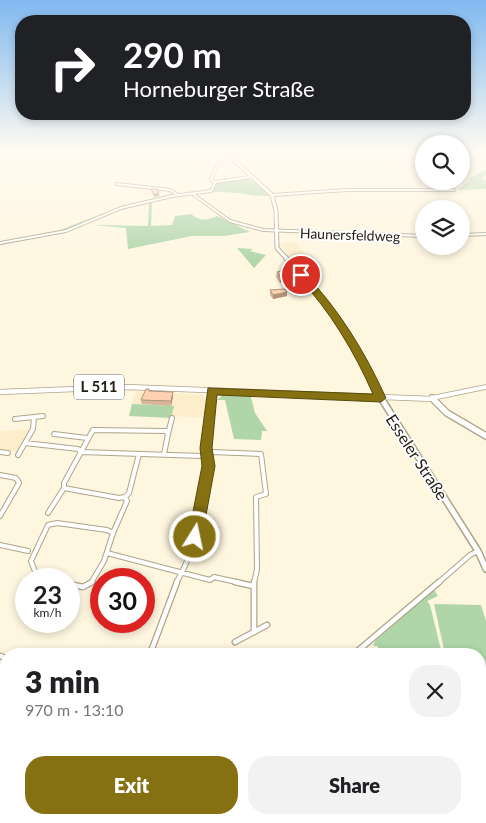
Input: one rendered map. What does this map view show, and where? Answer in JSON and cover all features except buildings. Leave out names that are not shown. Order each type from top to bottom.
[{"type":"main road","points":[[265,189],[272,195]]},
{"type":"main road","name":"Esseler Straße","points":[[272,195],[276,205],[276,244],[278,250],[317,292],[366,364],[381,398],[478,551],[486,569]]},
{"type":"main road","name":"L 511","points":[[0,392],[113,387],[381,398],[432,398]]},
{"type":"main road","points":[[432,398],[486,387]]},
{"type":"main road","points":[[432,398],[446,413],[486,436]]},
{"type":"street","points":[[165,189],[178,195]]},
{"type":"street","points":[[0,243],[66,231],[121,208],[212,189]]},
{"type":"street","points":[[272,195],[327,191],[454,190]]},
{"type":"street","name":"Haunersfeldweg","points":[[194,194],[218,216],[251,229],[276,233],[340,232],[377,236],[415,236]]},
{"type":"street","points":[[470,235],[486,234]]},
{"type":"street","points":[[152,648],[175,585],[189,562],[195,537],[208,466],[207,455],[212,391]]},
{"type":"street","points":[[15,419],[43,416]]},
{"type":"street","points":[[18,455],[33,429],[34,417]]},
{"type":"street","points":[[164,454],[172,418]]},
{"type":"street","points":[[48,513],[64,488],[64,483],[92,430],[163,431],[168,434]]},
{"type":"street","points":[[54,434],[87,438]]},
{"type":"street","points":[[26,443],[78,449],[81,452],[207,455],[212,452],[260,454],[266,494],[256,497],[257,569],[253,586],[254,632]]},
{"type":"street","points":[[0,452],[8,453]]},
{"type":"street","points":[[80,586],[85,587],[92,584],[107,552],[127,501],[126,497],[129,493],[139,454]]},
{"type":"street","points":[[0,475],[16,478],[20,483],[0,516]]},
{"type":"street","points":[[64,488],[119,498],[126,497]]},
{"type":"street","points":[[33,568],[31,565],[33,553],[48,525],[57,523],[107,530],[113,533]]},
{"type":"street","points":[[0,545],[28,552]]},
{"type":"street","points":[[363,648],[470,555],[478,551]]},
{"type":"street","points":[[107,552],[183,574],[210,580],[214,576],[253,586]]},
{"type":"street","points":[[235,642],[267,625]]},
{"type":"shaded area","points":[[296,242],[308,259],[295,263],[279,243]]},
{"type":"shaded area","points":[[136,391],[203,395],[206,400],[205,418],[172,416],[173,406],[132,404]]},
{"type":"shaded area","points":[[31,429],[18,452],[0,450],[0,431]]},
{"type":"green space","points":[[213,189],[263,189],[269,196],[226,192],[211,192]]},
{"type":"green space","points":[[176,194],[177,196],[152,202],[151,226],[172,225],[175,216],[191,214],[203,220],[217,216],[250,232],[224,236],[192,236],[128,249],[126,228],[93,225],[148,226],[149,202],[119,211],[66,232],[0,245],[0,242],[60,230],[120,207]]},
{"type":"green space","points":[[237,248],[253,249],[250,251],[266,255],[254,268]]},
{"type":"green space","points":[[223,395],[251,397],[255,413],[267,431],[262,431],[261,440],[234,439],[225,400],[217,400]]},
{"type":"green space","points":[[132,404],[174,406],[171,418],[129,416]]},
{"type":"green space","points":[[434,590],[438,596],[427,601],[430,605],[441,648],[378,648],[378,646],[373,646],[375,641]]},
{"type":"green space","points":[[434,604],[481,605],[486,621],[486,648],[444,648]]},
{"type":"route","points":[[195,537],[209,460],[206,448],[212,391],[381,398],[362,356],[317,292],[301,275]]}]
